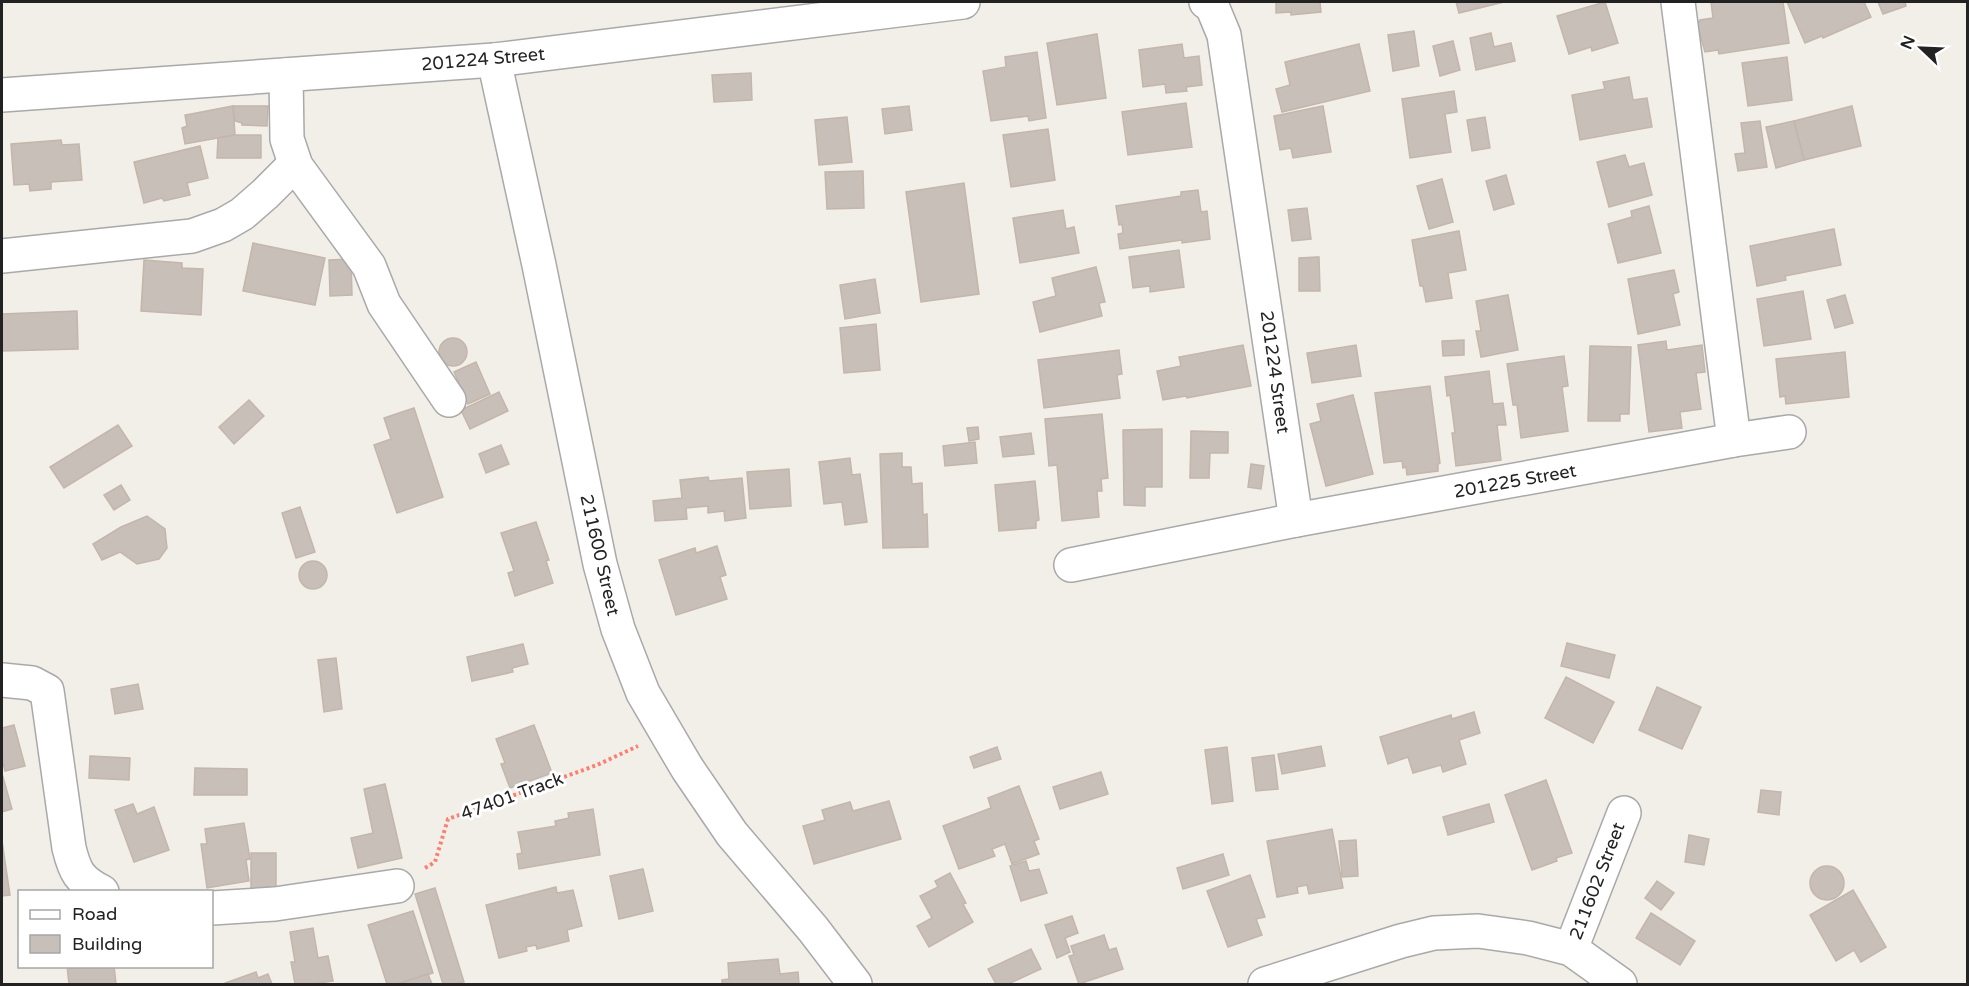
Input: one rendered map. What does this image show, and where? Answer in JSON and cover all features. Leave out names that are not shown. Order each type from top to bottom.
[{"type":"street","name":"201224 Street","points":[[2,95],[494,60],[963,2]]},
{"type":"street","name":"201224 Street","points":[[1206,2],[1212,6],[1224,35],[1296,520]]},
{"type":"street","points":[[1678,2],[1734,440]]},
{"type":"street","name":"211600 Street","points":[[494,60],[539,265],[600,564],[626,651],[643,693],[664,732],[732,834],[813,929],[855,984]]},
{"type":"street","points":[[286,75],[287,139],[296,164],[369,266],[384,304],[449,400]]},
{"type":"street","points":[[7,257],[176,239],[200,234],[242,214],[296,164]]},
{"type":"street","name":"201225 Street","points":[[1296,520],[1789,432]]},
{"type":"street","points":[[1071,566],[1296,520]]},
{"type":"street","points":[[2,680],[32,683],[42,686],[46,691],[69,848],[74,868],[93,888],[99,890]]},
{"type":"street","name":"211602 Street","points":[[1571,949],[1624,813]]},
{"type":"street","points":[[213,908],[275,904],[397,886]]},
{"type":"street","points":[[1265,984],[1401,941],[1434,933],[1478,931],[1528,938],[1571,949],[1620,984]]},
{"type":"path","name":"47401 Track","points":[[397,886],[435,862],[448,819],[597,765],[664,732]]},
{"type":"building","points":[[1276,2],[1320,2],[1321,12],[1291,15],[1291,12],[1276,13]]},
{"type":"building","points":[[1456,2],[1504,2],[1459,13]]},
{"type":"building","points":[[1605,2],[1618,43],[1592,51],[1591,47],[1569,54],[1557,16]]},
{"type":"building","points":[[1711,2],[1783,2],[1789,43],[1719,54],[1718,50],[1705,52],[1697,24],[1700,20],[1713,18]]},
{"type":"building","points":[[1787,2],[1864,2],[1871,17],[1823,38],[1822,36],[1805,43]]},
{"type":"building","points":[[1878,2],[1905,2],[1906,6],[1883,14]]},
{"type":"building","points":[[1414,31],[1419,66],[1393,71],[1388,35]]},
{"type":"building","points":[[1491,33],[1494,47],[1511,43],[1515,61],[1476,70],[1470,38]]},
{"type":"building","points":[[1097,34],[1106,98],[1057,105],[1047,43]]},
{"type":"building","points":[[1453,41],[1460,70],[1440,76],[1433,46]]},
{"type":"building","points":[[1182,44],[1184,58],[1199,56],[1202,85],[1186,87],[1187,91],[1166,93],[1165,84],[1143,87],[1139,50]]},
{"type":"building","points":[[1359,44],[1370,91],[1282,112],[1276,89],[1290,85],[1285,62]]},
{"type":"building","points":[[1037,52],[1046,118],[1029,121],[1028,116],[991,121],[983,71],[1006,67],[1005,57]]},
{"type":"building","points":[[1787,57],[1792,100],[1748,106],[1742,63]]},
{"type":"building","points":[[751,73],[752,100],[714,102],[712,75]]},
{"type":"building","points":[[1629,77],[1633,100],[1647,98],[1652,127],[1580,140],[1572,95],[1605,89],[1603,82]]},
{"type":"building","points":[[1454,91],[1457,112],[1445,114],[1451,152],[1410,158],[1402,99]]},
{"type":"building","points":[[1186,103],[1192,147],[1128,155],[1122,112]]},
{"type":"building","points":[[233,106],[235,135],[185,144],[182,128],[187,126],[185,115]]},
{"type":"building","points":[[233,106],[268,106],[267,126],[242,125],[235,121]]},
{"type":"building","points":[[909,106],[912,130],[885,134],[882,109]]},
{"type":"building","points":[[1323,106],[1331,152],[1293,158],[1291,148],[1280,150],[1274,116]]},
{"type":"building","points":[[1852,106],[1861,146],[1804,160],[1794,121]]},
{"type":"building","points":[[847,117],[852,162],[819,165],[815,120]]},
{"type":"building","points":[[1485,117],[1490,148],[1472,151],[1467,120]]},
{"type":"building","points":[[1760,121],[1767,167],[1738,171],[1735,154],[1745,153],[1741,123]]},
{"type":"building","points":[[1794,121],[1804,160],[1776,168],[1766,127]]},
{"type":"building","points":[[1048,129],[1055,180],[1011,187],[1003,135]]},
{"type":"building","points":[[235,135],[261,135],[261,158],[217,158],[218,138]]},
{"type":"building","points":[[61,140],[62,145],[79,144],[82,180],[51,182],[51,189],[30,191],[29,184],[14,185],[11,144]]},
{"type":"building","points":[[200,146],[208,178],[187,183],[190,195],[164,201],[162,198],[144,203],[134,162]]},
{"type":"building","points":[[1625,155],[1629,167],[1644,163],[1652,195],[1609,207],[1597,162]]},
{"type":"building","points":[[863,171],[864,208],[827,209],[825,172]]},
{"type":"building","points":[[1506,175],[1514,204],[1494,210],[1486,181]]},
{"type":"building","points":[[1442,179],[1453,222],[1429,229],[1417,186]]},
{"type":"building","points":[[964,183],[979,294],[921,302],[906,192]]},
{"type":"building","points":[[1198,190],[1201,212],[1207,211],[1210,239],[1182,243],[1182,240],[1120,249],[1118,234],[1123,233],[1122,224],[1119,225],[1116,206],[1181,196],[1181,192]]},
{"type":"building","points":[[1649,206],[1661,253],[1618,263],[1608,224],[1632,217],[1631,211]]},
{"type":"building","points":[[1307,208],[1311,239],[1292,241],[1288,210]]},
{"type":"building","points":[[1063,210],[1066,229],[1074,227],[1079,253],[1020,263],[1013,218]]},
{"type":"building","points":[[1834,229],[1841,265],[1785,276],[1786,280],[1757,286],[1750,246]]},
{"type":"building","points":[[1459,231],[1466,270],[1448,273],[1452,298],[1426,302],[1423,286],[1420,286],[1412,240]]},
{"type":"building","points":[[253,243],[325,258],[315,305],[243,291]]},
{"type":"building","points":[[1179,250],[1184,287],[1150,292],[1150,286],[1133,288],[1129,257]]},
{"type":"building","points":[[1319,257],[1320,291],[1299,291],[1299,258]]},
{"type":"building","points":[[351,259],[352,295],[330,296],[329,260]]},
{"type":"building","points":[[144,260],[182,263],[182,268],[203,269],[201,315],[141,311]]},
{"type":"building","points":[[1096,267],[1105,302],[1099,303],[1102,316],[1040,332],[1033,302],[1056,296],[1052,278]]},
{"type":"building","points":[[1674,270],[1679,292],[1673,294],[1680,325],[1638,334],[1628,279]]},
{"type":"building","points":[[875,279],[880,313],[845,319],[840,285]]},
{"type":"building","points":[[1803,291],[1811,339],[1764,346],[1757,299]]},
{"type":"building","points":[[1508,295],[1518,350],[1481,357],[1476,331],[1481,331],[1476,301]]},
{"type":"building","points":[[1845,295],[1853,323],[1835,328],[1827,300]]},
{"type":"building","points":[[77,311],[78,349],[2,351],[2,314]]},
{"type":"building","points":[[876,324],[880,370],[844,373],[840,328]]},
{"type":"building","points":[[453,338],[463,342],[467,352],[463,362],[453,366],[443,362],[439,352],[443,342]]},
{"type":"building","points":[[1464,340],[1464,355],[1443,356],[1442,341]]},
{"type":"building","points":[[1666,341],[1667,350],[1702,345],[1705,372],[1696,373],[1701,409],[1680,412],[1682,428],[1649,432],[1638,345]]},
{"type":"building","points":[[1243,345],[1251,386],[1163,400],[1157,371],[1181,366],[1179,357]]},
{"type":"building","points":[[1356,345],[1361,376],[1312,383],[1307,353]]},
{"type":"building","points":[[1590,346],[1631,347],[1629,414],[1620,414],[1620,421],[1588,421]]},
{"type":"building","points":[[1119,350],[1122,374],[1117,375],[1120,398],[1044,408],[1038,360]]},
{"type":"building","points":[[1845,352],[1849,397],[1786,404],[1785,396],[1780,397],[1776,359]]},
{"type":"building","points":[[1564,356],[1568,386],[1562,387],[1568,431],[1521,438],[1517,405],[1513,405],[1507,364]]},
{"type":"building","points":[[476,362],[490,394],[468,404],[454,372]]},
{"type":"building","points":[[1489,371],[1493,404],[1503,403],[1506,425],[1497,425],[1501,460],[1456,466],[1452,433],[1455,433],[1445,377]]},
{"type":"building","points":[[1430,386],[1440,463],[1438,471],[1407,475],[1402,461],[1384,463],[1375,393]]},
{"type":"building","points":[[499,392],[508,411],[470,429],[461,410]]},
{"type":"building","points":[[1353,395],[1373,474],[1326,486],[1310,424],[1321,421],[1317,404]]},
{"type":"building","points":[[249,400],[264,416],[234,444],[219,427]]},
{"type":"building","points":[[414,408],[443,497],[397,513],[374,445],[391,439],[384,418]]},
{"type":"building","points":[[1102,414],[1108,478],[1101,479],[1102,491],[1097,491],[1099,517],[1062,521],[1057,465],[1049,466],[1045,419]]},
{"type":"building","points":[[118,425],[132,446],[64,488],[50,467]]},
{"type":"building","points":[[978,427],[979,439],[969,441],[967,428]]},
{"type":"building","points":[[1162,429],[1162,487],[1145,487],[1145,506],[1124,505],[1123,430]]},
{"type":"building","points":[[1191,431],[1228,432],[1228,453],[1210,453],[1209,478],[1190,478]]},
{"type":"building","points":[[1031,433],[1034,454],[1003,457],[1000,437]]},
{"type":"building","points":[[975,442],[977,463],[945,466],[943,446]]},
{"type":"building","points":[[501,445],[509,464],[486,473],[479,454]]},
{"type":"building","points":[[902,453],[902,467],[911,467],[912,484],[922,483],[923,515],[927,514],[928,547],[883,548],[880,454]]},
{"type":"building","points":[[850,458],[852,475],[860,474],[867,522],[845,525],[842,502],[824,504],[819,462]]},
{"type":"building","points":[[1251,464],[1264,466],[1261,489],[1248,487]]},
{"type":"building","points":[[789,469],[791,506],[750,509],[747,472]]},
{"type":"building","points":[[708,477],[709,481],[742,478],[746,518],[725,521],[724,511],[708,513],[708,506],[686,508],[687,519],[655,521],[653,501],[682,498],[680,480]]},
{"type":"building","points":[[1035,481],[1039,520],[1036,521],[1036,528],[999,531],[995,485]]},
{"type":"building","points":[[121,485],[130,500],[114,510],[104,495]]},
{"type":"building","points":[[300,507],[315,552],[296,558],[282,513]]},
{"type":"building","points":[[147,516],[165,529],[167,548],[159,559],[137,564],[120,552],[102,560],[93,544],[121,527]]},
{"type":"building","points":[[536,522],[549,560],[546,561],[553,583],[515,596],[508,573],[514,571],[501,533]]},
{"type":"building","points":[[717,546],[726,575],[720,577],[727,599],[676,615],[659,560],[695,548],[696,553]]},
{"type":"building","points":[[313,561],[323,565],[327,575],[323,585],[313,589],[303,585],[299,575],[303,565]]},
{"type":"building","points":[[1567,643],[1615,655],[1609,678],[1561,666]]},
{"type":"building","points":[[523,644],[528,664],[512,668],[513,672],[472,681],[467,657]]},
{"type":"building","points":[[336,658],[342,709],[324,712],[318,660]]},
{"type":"building","points":[[1566,677],[1614,702],[1593,743],[1545,718]]},
{"type":"building","points":[[138,684],[143,709],[115,714],[111,689]]},
{"type":"building","points":[[1657,687],[1701,707],[1682,749],[1639,730]]},
{"type":"building","points":[[1474,712],[1480,733],[1459,740],[1466,764],[1443,772],[1441,765],[1413,773],[1408,757],[1388,764],[1380,737],[1451,715],[1452,719]]},
{"type":"building","points":[[14,725],[25,766],[5,771],[2,758],[2,728]]},
{"type":"building","points":[[534,725],[552,773],[510,788],[501,764],[505,763],[496,739]]},
{"type":"building","points":[[1321,746],[1325,766],[1282,774],[1278,754]]},
{"type":"building","points":[[997,747],[1001,759],[974,768],[970,757]]},
{"type":"building","points":[[1227,747],[1233,801],[1212,804],[1205,750]]},
{"type":"building","points":[[1274,755],[1278,789],[1256,791],[1252,758]]},
{"type":"building","points":[[90,756],[130,758],[129,780],[89,778]]},
{"type":"building","points":[[195,768],[247,769],[247,795],[194,795]]},
{"type":"building","points":[[1101,772],[1108,794],[1060,809],[1053,787]]},
{"type":"building","points":[[2,778],[12,809],[2,812]]},
{"type":"building","points":[[1546,780],[1572,853],[1532,870],[1505,795]]},
{"type":"building","points":[[385,784],[402,858],[358,868],[351,838],[373,833],[364,789]]},
{"type":"building","points":[[1019,786],[1039,839],[1034,841],[1039,854],[1012,864],[1005,844],[992,849],[995,856],[959,869],[943,826],[991,808],[988,798]]},
{"type":"building","points":[[1761,790],[1781,792],[1779,815],[1758,812]]},
{"type":"building","points":[[889,801],[901,839],[814,864],[803,826],[825,820],[822,810],[850,802],[853,811]]},
{"type":"building","points":[[133,804],[137,814],[154,807],[169,850],[134,862],[115,810]]},
{"type":"building","points":[[1489,804],[1494,822],[1448,835],[1443,817]]},
{"type":"building","points":[[593,809],[600,855],[519,869],[517,854],[522,853],[518,832],[556,826],[555,821],[569,818],[568,813]]},
{"type":"building","points":[[244,823],[250,859],[246,860],[249,881],[207,888],[201,844],[207,844],[205,829]]},
{"type":"building","points":[[1332,829],[1343,888],[1309,894],[1307,885],[1297,887],[1298,893],[1277,897],[1267,841]]},
{"type":"building","points":[[1689,835],[1709,839],[1704,865],[1685,862]]},
{"type":"building","points":[[1356,840],[1358,876],[1342,877],[1339,841]]},
{"type":"building","points":[[2,841],[10,895],[2,896]]},
{"type":"building","points":[[251,853],[276,853],[276,891],[251,892]]},
{"type":"building","points":[[1223,854],[1229,875],[1183,889],[1177,868]]},
{"type":"building","points":[[1026,861],[1029,871],[1039,869],[1047,893],[1021,901],[1010,866]]},
{"type":"building","points":[[1827,866],[1839,871],[1844,883],[1839,895],[1827,900],[1815,895],[1810,883],[1815,871]]},
{"type":"building","points":[[643,869],[653,911],[619,919],[610,876]]},
{"type":"building","points":[[950,873],[973,922],[929,947],[917,926],[932,918],[920,896],[938,887],[935,881]]},
{"type":"building","points":[[1250,875],[1265,917],[1256,919],[1262,935],[1228,947],[1207,891]]},
{"type":"building","points":[[1657,881],[1674,893],[1661,910],[1645,898]]},
{"type":"building","points":[[556,887],[557,893],[573,890],[582,926],[567,930],[569,941],[537,949],[536,945],[526,947],[527,951],[499,958],[486,905]]},
{"type":"building","points":[[435,888],[464,982],[443,984],[415,894]]},
{"type":"building","points":[[1853,890],[1886,947],[1861,962],[1854,950],[1836,961],[1810,915]]},
{"type":"building","points":[[413,911],[433,973],[397,984],[387,984],[368,925]]},
{"type":"building","points":[[1651,913],[1695,941],[1680,965],[1636,938]]},
{"type":"building","points":[[1072,916],[1078,933],[1065,938],[1070,952],[1057,958],[1045,925]]},
{"type":"building","points":[[313,928],[318,958],[328,956],[333,981],[295,984],[291,962],[295,962],[290,932]]},
{"type":"building","points":[[1104,935],[1109,950],[1116,948],[1123,969],[1079,984],[1069,956],[1074,955],[1071,946]]},
{"type":"building","points":[[1031,949],[1041,969],[1008,984],[996,984],[988,969]]},
{"type":"building","points":[[778,959],[780,974],[798,972],[799,984],[722,984],[722,980],[729,979],[728,963]]},
{"type":"building","points":[[67,968],[114,968],[116,984],[69,984]]},
{"type":"building","points":[[256,972],[258,978],[268,974],[272,984],[225,984],[225,983]]},
{"type":"building","points":[[428,974],[432,984],[401,984],[401,983]]}]
